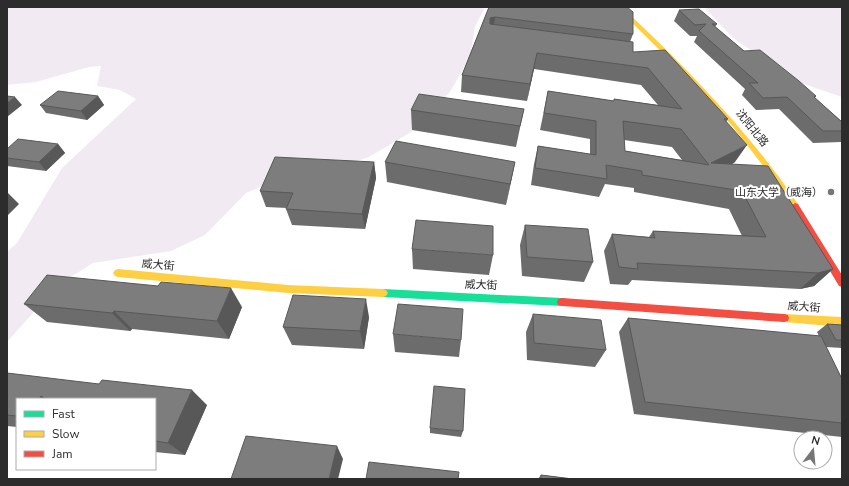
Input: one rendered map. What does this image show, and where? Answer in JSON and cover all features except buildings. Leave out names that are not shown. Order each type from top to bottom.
[{"type":"street","name":"沈阳北路","points":[[619,7],[685,70],[722,111],[779,180],[842,283]]},
{"type":"street","name":"沈阳北路","points":[[627,7],[691,67],[733,112],[782,171]]},
{"type":"street","name":"威大街","points":[[118,273],[288,289],[504,298],[842,322]]},
{"type":"shaded area","points":[[7,7],[485,7],[475,27],[470,57],[450,92],[411,132],[369,157],[341,166],[276,180],[246,193],[205,235],[171,251],[93,263],[58,285],[7,342],[7,252],[17,243],[62,168],[136,99],[120,90],[97,86],[101,66],[89,67],[36,82],[7,85]]},
{"type":"shaded area","points":[[704,7],[842,7],[842,97],[798,82],[733,38]]},
{"type":"traffic: fast","points":[[383,293],[562,302]]},
{"type":"traffic: slow","points":[[619,7],[667,53],[736,126],[777,178],[795,206]]},
{"type":"traffic: slow","points":[[118,273],[288,289],[383,293]]},
{"type":"traffic: slow","points":[[784,318],[842,322]]},
{"type":"traffic: jam","points":[[795,206],[842,283]]},
{"type":"traffic: jam","points":[[562,302],[784,318]]},
{"type":"place","name":"山东大学（威海）","points":[[831,192]]}]
